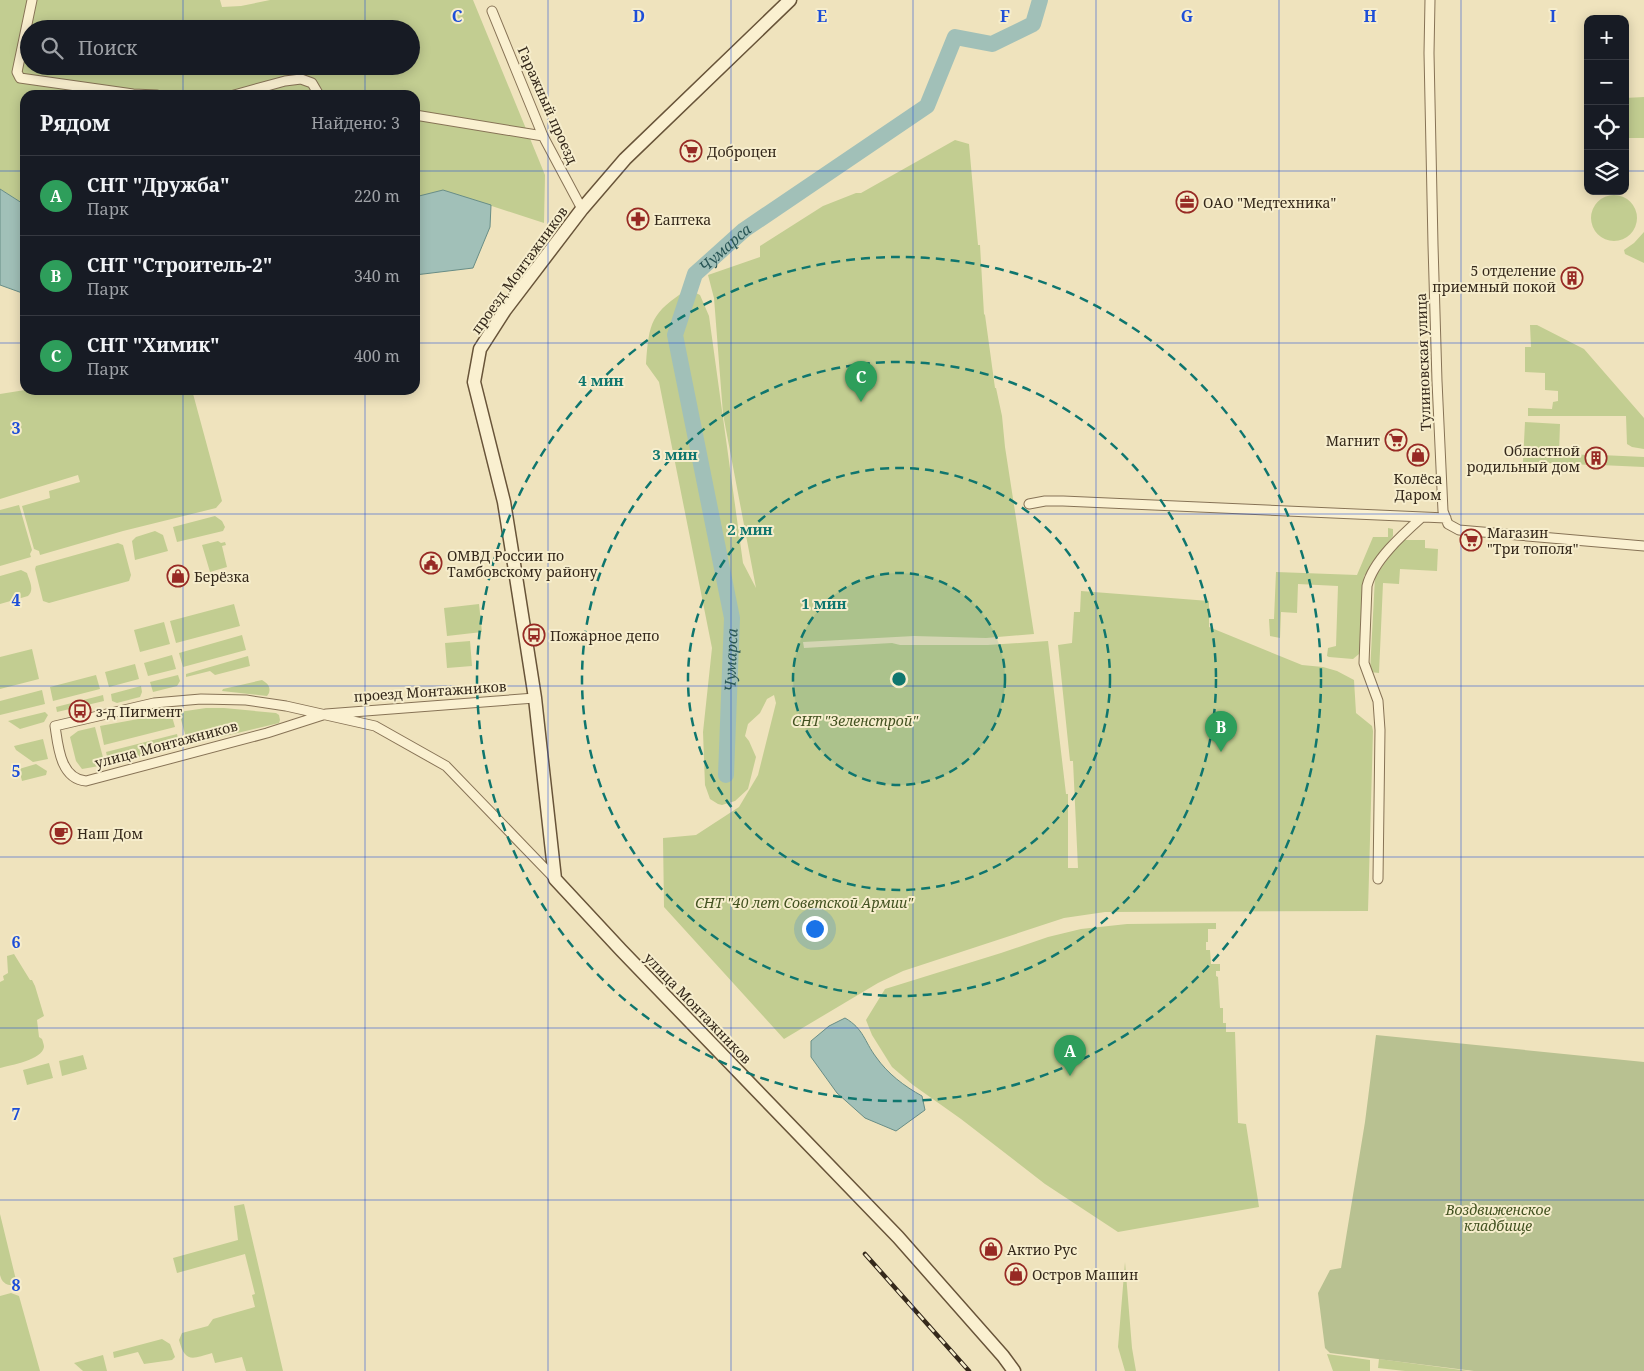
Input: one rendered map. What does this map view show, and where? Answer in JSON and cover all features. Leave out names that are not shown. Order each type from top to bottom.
[{"type":"main road","name":"проезд Монтажников","points":[[556,878],[535,698],[504,502],[474,382],[480,350],[505,310],[582,209],[625,159],[790,0]]},
{"type":"main road","name":"улица Монтажников","points":[[556,878],[621,950],[898,1237],[1003,1356],[1014,1371]]},
{"type":"street","points":[[28,20],[32,0]]},
{"type":"street","name":"Тулиновская улица","points":[[1430,0],[1429,53],[1436,381],[1442,503],[1446,518]]},
{"type":"street","name":"Гаражный проезд","points":[[492,11],[543,136],[582,209]]},
{"type":"street","points":[[20,62],[18,72],[20,78],[105,90]]},
{"type":"street","points":[[252,90],[285,81],[301,79],[312,83],[316,90]]},
{"type":"street","points":[[420,116],[543,136]]},
{"type":"street","points":[[1029,504],[1045,501],[1063,501],[1446,518],[1448,524],[1459,530],[1644,546]]},
{"type":"street","points":[[1378,879],[1380,730],[1378,701],[1364,663],[1367,586],[1371,574],[1396,541],[1421,518]]},
{"type":"street","name":"проезд Монтажников","points":[[326,714],[535,698]]},
{"type":"street","name":"улица Монтажников","points":[[326,714],[267,733],[86,781],[78,780],[64,766],[55,726],[151,703],[201,699],[246,700],[286,706],[326,714],[375,726],[446,766],[556,878]]},
{"type":"green space","points":[[0,0],[220,0],[222,7],[241,6],[270,0],[473,0],[545,175],[544,223],[443,190],[420,196],[420,90],[20,90],[20,202],[0,189]]},
{"type":"green space","points":[[1644,97],[1644,138],[1629,138],[1629,98]]},
{"type":"green space","points":[[955,140],[969,144],[978,245],[980,245],[984,314],[995,388],[1002,416],[1005,447],[1034,634],[986,638],[914,636],[803,642],[804,648],[892,643],[900,645],[988,645],[1048,641],[1066,794],[1068,794],[1068,868],[1078,868],[1073,761],[1070,761],[1058,645],[1072,643],[1074,612],[1080,612],[1081,591],[1209,601],[1209,627],[1302,665],[1323,667],[1337,671],[1354,680],[1356,713],[1372,726],[1373,731],[1368,911],[1105,912],[1064,918],[903,971],[878,983],[784,1039],[664,907],[663,838],[696,835],[739,807],[758,775],[776,703],[774,695],[767,699],[760,713],[748,724],[745,736],[756,757],[748,789],[735,801],[722,805],[710,799],[705,785],[703,732],[712,648],[659,382],[646,364],[649,338],[654,320],[666,305],[688,289],[700,295],[709,316],[743,563],[756,588],[723,414],[714,298],[708,275],[760,257],[760,246],[823,206],[856,193],[861,193]]},
{"type":"green space","points":[[1605,196],[1623,196],[1633,205],[1637,213],[1636,227],[1623,240],[1605,240],[1592,227],[1592,209]]},
{"type":"green space","points":[[1644,232],[1644,263],[1625,254],[1624,250]]},
{"type":"green space","points":[[1530,325],[1537,325],[1584,349],[1644,418],[1644,449],[1627,444],[1626,416],[1528,416],[1528,408],[1552,409],[1553,402],[1558,401],[1558,391],[1545,390],[1545,373],[1525,372],[1525,347],[1531,347]]},
{"type":"green space","points":[[20,391],[20,395],[193,395],[222,501],[216,508],[123,531],[40,555],[39,551],[34,549],[22,506],[50,498],[49,491],[80,482],[78,475],[0,499],[0,394]]},
{"type":"green space","points":[[1525,422],[1560,424],[1559,454],[1592,455],[1592,465],[1523,462]]},
{"type":"green space","points":[[1601,455],[1644,457],[1644,467],[1600,465]]},
{"type":"green space","points":[[19,505],[32,550],[31,557],[0,566],[0,510]]},
{"type":"green space","points":[[215,516],[222,521],[225,527],[223,531],[177,542],[173,527]]},
{"type":"green space","points":[[1388,528],[1393,529],[1393,536],[1364,576],[1359,654],[1353,659],[1327,656],[1328,648],[1336,646],[1338,586],[1298,584],[1297,613],[1281,612],[1280,638],[1270,636],[1269,619],[1274,619],[1276,572],[1357,575],[1373,537],[1388,537]]},
{"type":"green space","points":[[155,531],[163,535],[168,551],[135,560],[132,541],[136,537]]},
{"type":"green space","points":[[1401,540],[1425,540],[1425,548],[1438,549],[1437,571],[1400,569],[1399,584],[1383,583],[1379,673],[1370,672],[1375,577]]},
{"type":"green space","points":[[218,541],[221,543],[225,542],[226,545],[222,546],[227,567],[210,572],[202,545]]},
{"type":"green space","points":[[118,543],[123,545],[131,575],[129,581],[49,603],[43,601],[35,569],[36,566]]},
{"type":"green space","points":[[21,570],[27,573],[31,585],[30,594],[0,604],[0,576]]},
{"type":"green space","points":[[234,604],[240,626],[176,643],[170,621]]},
{"type":"green space","points":[[479,604],[482,632],[447,636],[444,608]]},
{"type":"green space","points":[[164,622],[170,644],[140,652],[134,630]]},
{"type":"green space","points":[[242,635],[246,650],[183,667],[179,653]]},
{"type":"green space","points":[[470,641],[472,666],[447,668],[445,643]]},
{"type":"green space","points":[[32,649],[39,679],[0,689],[0,657]]},
{"type":"green space","points":[[172,655],[176,669],[148,676],[144,663]]},
{"type":"green space","points":[[248,656],[250,666],[215,675],[210,671],[186,677],[186,674]]},
{"type":"green space","points":[[135,664],[139,679],[109,687],[105,672]]},
{"type":"green space","points":[[96,675],[100,689],[53,701],[50,687]]},
{"type":"green space","points":[[178,675],[180,681],[177,686],[153,692],[150,682]]},
{"type":"green space","points":[[262,680],[269,687],[267,696],[222,691],[223,689]]},
{"type":"green space","points":[[141,686],[142,692],[140,697],[117,703],[112,701],[111,694]]},
{"type":"green space","points":[[42,690],[45,704],[0,715],[0,701]]},
{"type":"green space","points":[[103,695],[104,701],[57,712],[56,707]]},
{"type":"green space","points":[[206,708],[276,713],[279,715],[280,720],[279,723],[188,745],[179,712]]},
{"type":"green space","points":[[45,712],[48,715],[44,722],[20,729],[8,721]]},
{"type":"green space","points":[[171,713],[175,727],[104,745],[100,726]]},
{"type":"green space","points":[[95,727],[105,765],[82,769],[76,761],[70,737],[78,731]]},
{"type":"green space","points":[[177,734],[180,747],[109,764],[106,752]]},
{"type":"green space","points":[[43,739],[48,759],[33,762],[16,750],[14,746]]},
{"type":"green space","points":[[36,764],[47,771],[46,775],[22,781],[19,769]]},
{"type":"green space","points":[[1216,923],[1216,929],[1208,929],[1206,950],[1210,950],[1211,964],[1220,964],[1220,971],[1216,971],[1216,976],[1218,977],[1220,1008],[1223,1008],[1223,1023],[1226,1023],[1226,1032],[1235,1032],[1238,1123],[1246,1124],[1259,1207],[1118,1232],[1045,1184],[961,1119],[913,1085],[892,1067],[872,1035],[866,1020],[885,989],[1048,937],[1081,929],[1127,924]]},
{"type":"green space","points":[[14,954],[35,986],[44,1016],[37,1020],[39,1037],[42,1039],[44,1047],[42,1052],[32,1059],[0,1068],[0,982],[4,980],[3,976],[8,973],[7,956]]},
{"type":"green space","name":"Воздвиженское кладбище","points":[[1376,1035],[1644,1062],[1644,1371],[1474,1371],[1330,1353],[1325,1348],[1318,1293],[1330,1270],[1341,1268],[1365,1122]]},
{"type":"green space","points":[[83,1055],[87,1069],[62,1076],[59,1061]]},
{"type":"green space","points":[[49,1063],[53,1078],[27,1085],[23,1070]]},
{"type":"green space","points":[[244,1204],[283,1371],[246,1371],[242,1357],[215,1363],[212,1353],[194,1358],[190,1357],[184,1353],[179,1340],[182,1333],[208,1326],[213,1319],[255,1307],[252,1295],[255,1294],[245,1254],[177,1273],[173,1258],[238,1240],[234,1206]]},
{"type":"green space","points":[[0,1214],[17,1284],[14,1285],[4,1283],[0,1275]]},
{"type":"green space","points":[[1125,1262],[1132,1348],[1136,1371],[1125,1371],[1118,1347]]},
{"type":"green space","points":[[11,1293],[19,1296],[40,1371],[0,1371],[0,1296]]},
{"type":"green space","points":[[162,1339],[170,1344],[175,1357],[172,1360],[144,1364],[138,1352],[114,1358],[113,1352]]},
{"type":"green space","points":[[1327,1354],[1370,1360],[1370,1371],[1333,1371]]},
{"type":"green space","points":[[103,1355],[107,1371],[83,1371],[74,1363]]},
{"type":"green space","points":[[1379,1359],[1469,1371],[1405,1371],[1378,1368]]},
{"type":"water","points":[[0,189],[20,202],[20,292],[0,285]]},
{"type":"water","points":[[443,190],[491,205],[490,227],[473,268],[420,274],[420,196]]},
{"type":"water","points":[[845,1018],[856,1026],[886,1069],[903,1084],[922,1096],[925,1110],[896,1131],[865,1118],[837,1093],[811,1057],[811,1041],[829,1026]]},
{"type":"waterway","name":"Чумарса","points":[[726,775],[732,618],[675,335],[695,274],[744,230],[927,106],[955,37],[992,44],[1033,24],[1040,0]]},
{"type":"railway","points":[[865,1254],[969,1371]]},
{"type":"place","name":"Доброцен","points":[[691,151]]},
{"type":"place","name":"ОАО \"Медтехника\"","points":[[1187,202]]},
{"type":"place","name":"Еаптека","points":[[638,219]]},
{"type":"place","name":"5 отделение приемный покой","points":[[1572,278]]},
{"type":"place","name":"СНТ \"Химик\"","points":[[861,402]]},
{"type":"place","name":"Магнит","points":[[1396,440]]},
{"type":"place","name":"Колёса Даром","points":[[1418,455]]},
{"type":"place","name":"Областной родильный дом","points":[[1596,458]]},
{"type":"place","name":"Магазин \"Три тополя\"","points":[[1471,540]]},
{"type":"place","name":"ОМВД России по Тамбовскому району","points":[[431,563]]},
{"type":"place","name":"Берёзка","points":[[178,576]]},
{"type":"place","name":"Пожарное депо","points":[[534,635]]},
{"type":"place","name":"з-д Пигмент","points":[[80,711]]},
{"type":"place","name":"СНТ \"Строитель-2\"","points":[[1221,752]]},
{"type":"place","name":"Наш Дом","points":[[61,833]]},
{"type":"place","name":"СНТ \"Дружба\"","points":[[1070,1076]]},
{"type":"place","name":"Актио Рус","points":[[991,1249]]},
{"type":"place","name":"Остров Машин","points":[[1016,1274]]},
{"type":"park label","name":"СНТ \"Зеленстрой\"","points":[[855,720]]},
{"type":"park label","name":"СНТ \"40 лет Советской Армии\"","points":[[804,902]]}]
